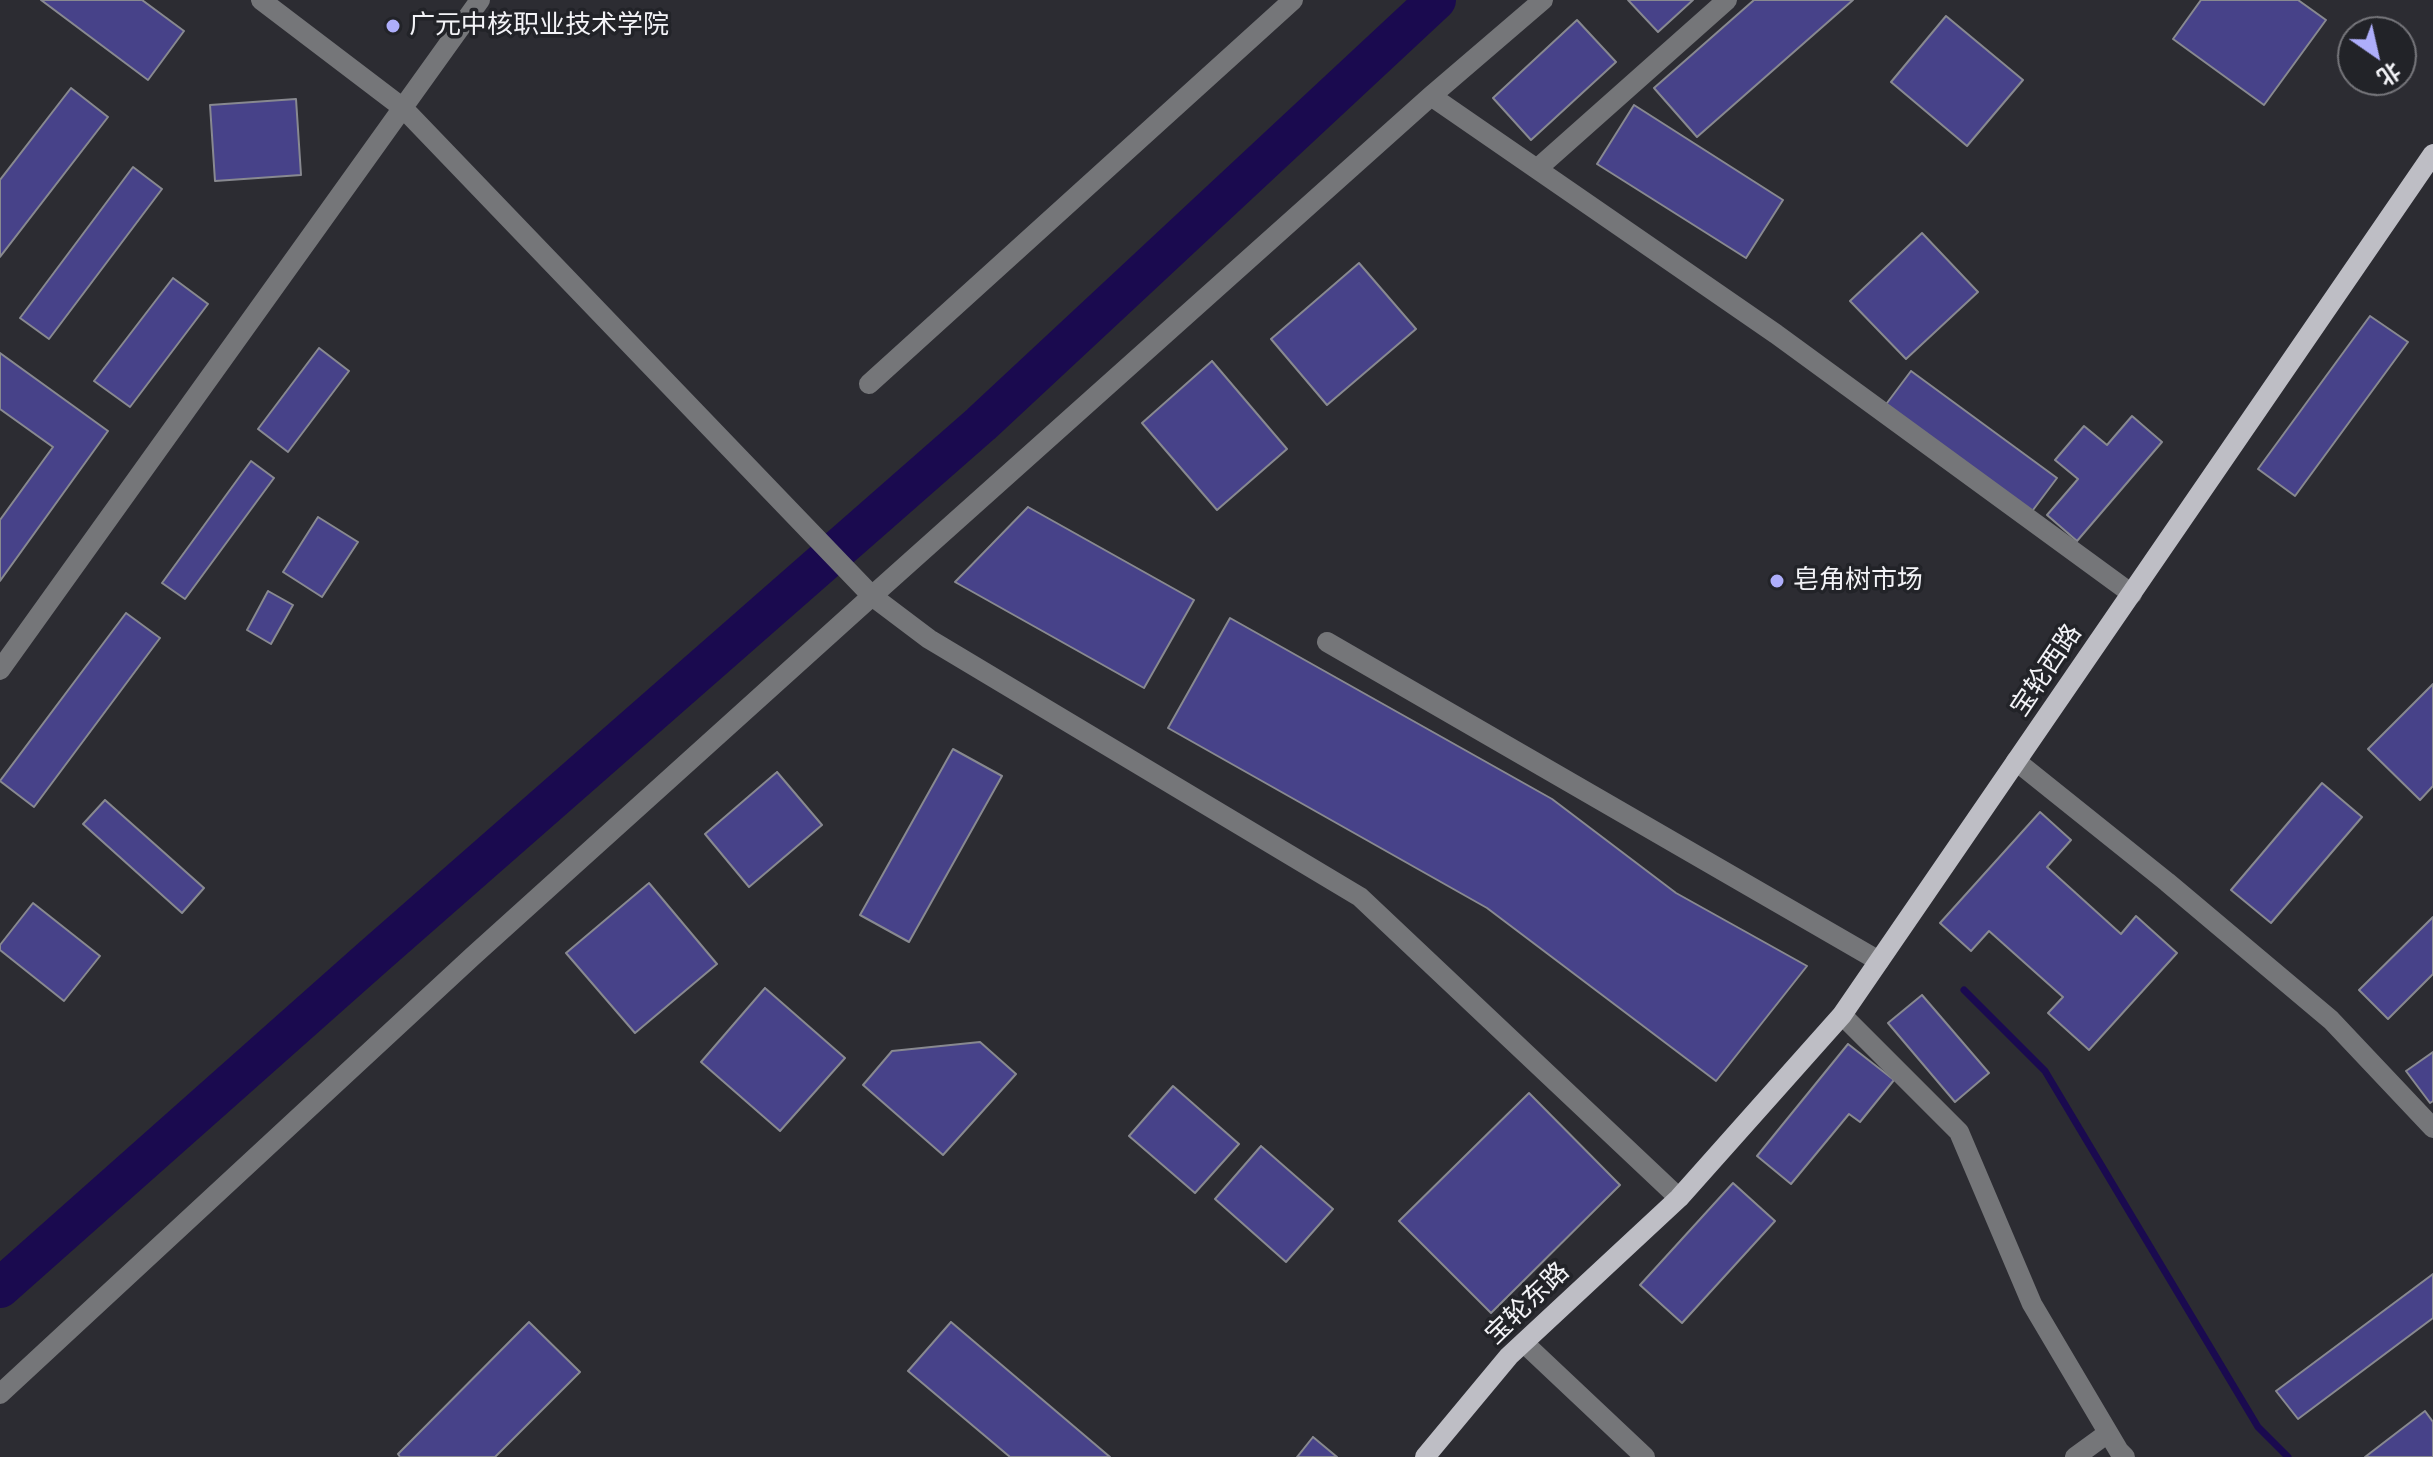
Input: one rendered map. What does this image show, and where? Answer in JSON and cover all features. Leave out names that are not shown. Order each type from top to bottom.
[{"type":"main road","name":"宝轮西路","points":[[1679,1198],[1842,1015],[2433,154]]},
{"type":"main road","name":"宝轮东路","points":[[1425,1457],[1509,1356],[1679,1198]]},
{"type":"street","points":[[261,0],[403,108],[872,596],[929,639],[1360,897],[1679,1198]]},
{"type":"street","points":[[0,670],[480,0]]},
{"type":"street","points":[[869,384],[1293,0]]},
{"type":"street","points":[[0,1394],[461,967],[1431,96],[1543,0]]},
{"type":"street","points":[[1538,168],[1727,0]]},
{"type":"street","points":[[1431,96],[1776,334],[2132,594]]},
{"type":"street","points":[[1327,642],[1879,961]]},
{"type":"street","points":[[2016,761],[2167,882],[2331,1020],[2433,1128]]},
{"type":"street","points":[[1842,1015],[1959,1132],[2032,1304],[2125,1457]]},
{"type":"street","points":[[1524,1343],[1645,1457]]},
{"type":"street","points":[[2075,1457],[2108,1433]]},
{"type":"building","points":[[41,0],[142,0],[184,31],[148,80]]},
{"type":"building","points":[[1628,0],[1693,0],[1658,32]]},
{"type":"building","points":[[1754,0],[1853,0],[1697,137],[1654,88]]},
{"type":"building","points":[[2201,0],[2298,0],[2326,20],[2264,105],[2173,39]]},
{"type":"building","points":[[1946,16],[2023,80],[1967,146],[1891,82]]},
{"type":"building","points":[[1577,20],[1616,62],[1531,140],[1493,98]]},
{"type":"building","points":[[71,88],[108,117],[0,257],[0,180]]},
{"type":"building","points":[[296,99],[301,175],[215,181],[210,105]]},
{"type":"building","points":[[1634,105],[1783,200],[1746,258],[1597,164]]},
{"type":"building","points":[[133,167],[162,189],[49,339],[20,318]]},
{"type":"building","points":[[1922,233],[1978,292],[1906,359],[1850,301]]},
{"type":"building","points":[[1359,263],[1416,329],[1327,405],[1271,339]]},
{"type":"building","points":[[173,278],[208,304],[130,407],[94,381]]},
{"type":"building","points":[[2370,316],[2408,342],[2295,496],[2258,469]]},
{"type":"building","points":[[319,348],[349,371],[288,452],[258,429]]},
{"type":"building","points":[[0,353],[108,431],[0,581],[0,520],[53,447],[0,409]]},
{"type":"building","points":[[1212,361],[1287,449],[1217,510],[1142,423]]},
{"type":"building","points":[[1911,371],[2057,478],[2030,514],[1884,407]]},
{"type":"building","points":[[2132,416],[2162,442],[2077,541],[2047,515],[2078,479],[2055,460],[2084,426],[2107,445]]},
{"type":"building","points":[[251,461],[274,478],[185,599],[162,583]]},
{"type":"building","points":[[1028,507],[1194,600],[1144,688],[955,582]]},
{"type":"building","points":[[318,517],[358,542],[322,597],[283,572]]},
{"type":"building","points":[[268,591],[293,605],[271,644],[247,630]]},
{"type":"building","points":[[126,613],[160,638],[34,807],[0,781]]},
{"type":"building","points":[[1230,618],[1552,799],[1676,893],[1807,966],[1716,1081],[1487,908],[1168,728]]},
{"type":"building","points":[[2433,684],[2433,786],[2420,800],[2368,749]]},
{"type":"building","points":[[953,749],[1002,776],[909,942],[860,915]]},
{"type":"building","points":[[777,772],[822,825],[749,887],[705,834]]},
{"type":"building","points":[[2322,783],[2362,817],[2271,923],[2231,890]]},
{"type":"building","points":[[105,800],[204,888],[182,913],[83,824]]},
{"type":"building","points":[[2040,812],[2071,840],[2047,867],[2121,934],[2136,916],[2177,953],[2089,1050],[2048,1013],[2063,997],[1989,931],[1971,951],[1940,923]]},
{"type":"building","points":[[649,883],[717,964],[635,1033],[566,953]]},
{"type":"building","points":[[33,903],[100,956],[64,1001],[0,950],[0,945]]},
{"type":"building","points":[[2433,917],[2433,974],[2388,1019],[2359,990]]},
{"type":"building","points":[[765,988],[845,1058],[780,1131],[701,1062]]},
{"type":"building","points":[[1922,995],[1989,1073],[1955,1102],[1888,1023]]},
{"type":"building","points":[[980,1042],[1016,1074],[943,1155],[863,1085],[892,1051]]},
{"type":"building","points":[[1848,1044],[1894,1080],[1860,1122],[1849,1114],[1791,1184],[1757,1156]]},
{"type":"building","points":[[2433,1052],[2433,1101],[2430,1103],[2406,1071]]},
{"type":"building","points":[[1173,1086],[1239,1144],[1195,1193],[1129,1136]]},
{"type":"building","points":[[1529,1093],[1620,1185],[1491,1313],[1399,1221]]},
{"type":"building","points":[[1261,1146],[1333,1209],[1286,1262],[1215,1199]]},
{"type":"building","points":[[1733,1183],[1775,1221],[1682,1323],[1640,1285]]},
{"type":"building","points":[[2433,1274],[2433,1318],[2298,1419],[2276,1391]]},
{"type":"building","points":[[529,1322],[580,1372],[495,1457],[400,1457],[398,1454]]},
{"type":"building","points":[[951,1322],[1110,1457],[1010,1457],[908,1371]]},
{"type":"building","points":[[2425,1411],[2433,1422],[2433,1457],[2365,1457]]},
{"type":"building","points":[[1313,1437],[1337,1457],[1297,1457]]},
{"type":"waterway","points":[[0,1288],[981,424],[1436,0]]},
{"type":"waterway","points":[[1964,990],[2045,1071],[2258,1427],[2288,1457]]},
{"type":"place","name":"广元中核职业技术学院","points":[[393,26]]},
{"type":"place","name":"皂角树市场","points":[[1777,581]]}]
